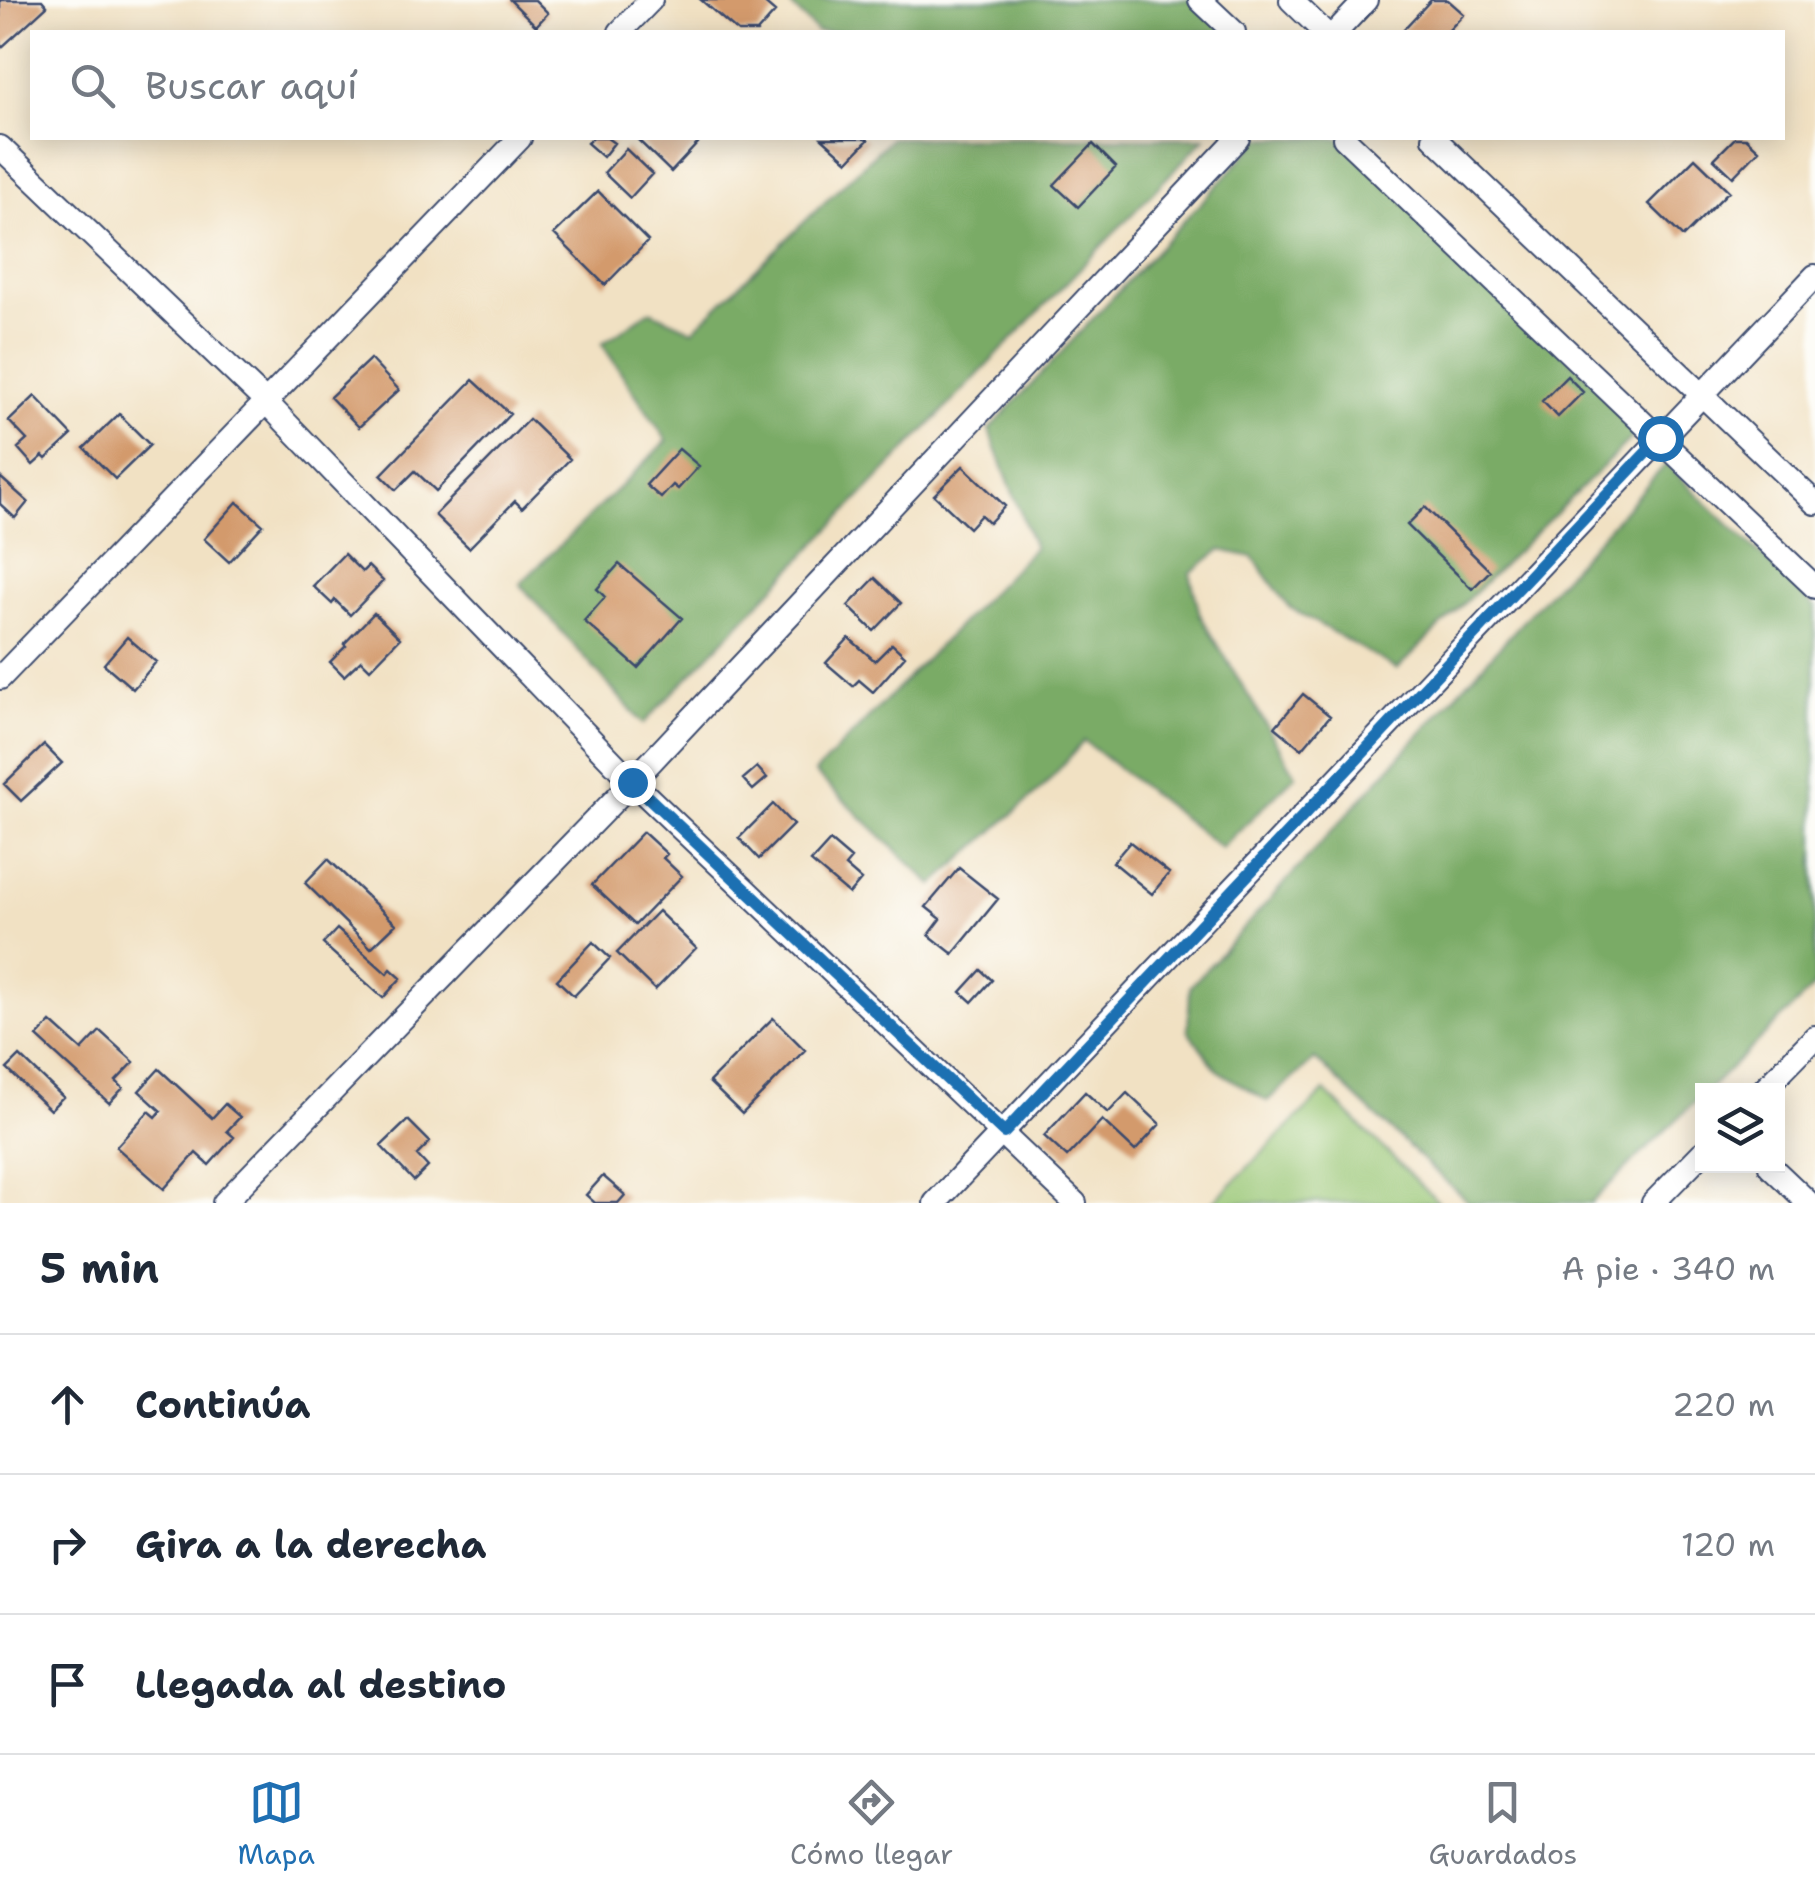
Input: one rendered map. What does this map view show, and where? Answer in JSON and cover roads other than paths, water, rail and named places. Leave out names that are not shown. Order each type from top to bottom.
[{"type":"street","points":[[622,30],[651,0]]},
{"type":"street","points":[[1200,0],[1232,30]]},
{"type":"street","points":[[1291,0],[1322,30]]},
{"type":"street","points":[[1338,30],[1366,0]]},
{"type":"street","points":[[0,678],[518,140]]},
{"type":"street","points":[[224,1203],[632,782],[1236,140]]},
{"type":"street","points":[[1346,140],[1815,587]]},
{"type":"street","points":[[1436,140],[1815,503]]},
{"type":"street","points":[[0,147],[266,403],[632,782],[1076,1203]]},
{"type":"street","points":[[935,1203],[1815,276]]},
{"type":"street","points":[[1771,1083],[1815,1037]]},
{"type":"street","points":[[1653,1203],[1695,1160]]},
{"type":"street","points":[[1777,1173],[1809,1203]]}]
